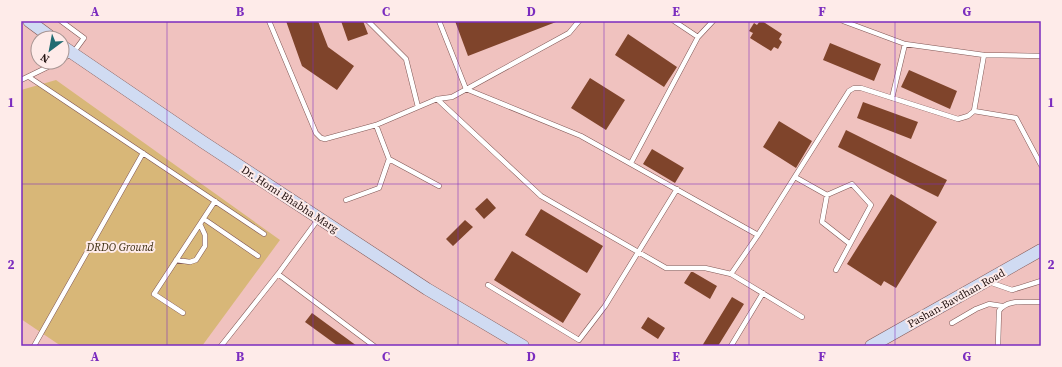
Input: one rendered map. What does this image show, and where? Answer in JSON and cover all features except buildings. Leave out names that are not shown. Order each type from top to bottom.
[{"type":"main road","points":[[29,21],[41,30]]},
{"type":"main road","name":"Dr. Homi Bhabha Marg","points":[[70,51],[203,142],[427,289],[523,346]]},
{"type":"main road","name":"Pashan-Bavdhan Road","points":[[871,346],[1041,250]]},
{"type":"lane","points":[[61,21],[84,38],[70,55]]},
{"type":"lane","points":[[269,21],[316,133],[321,138],[328,138],[376,125],[437,99],[452,97],[570,33],[579,21]]},
{"type":"lane","points":[[368,21],[406,60],[418,107]]},
{"type":"lane","points":[[439,21],[466,90],[581,136],[758,235]]},
{"type":"lane","points":[[674,21],[698,37]]},
{"type":"lane","points":[[631,164],[698,37],[713,21]]},
{"type":"lane","points":[[843,21],[905,44],[984,55],[1041,56]]},
{"type":"lane","points":[[892,98],[905,44]]},
{"type":"lane","points":[[731,274],[758,235],[849,91],[854,88],[861,88],[958,119],[968,116],[974,111],[984,55]]},
{"type":"lane","points":[[21,80],[43,70]]},
{"type":"lane","points":[[29,77],[264,234]]},
{"type":"lane","points":[[437,99],[541,196],[639,251],[666,268],[705,268],[731,274],[802,317]]},
{"type":"lane","points":[[974,111],[1016,118],[1041,165]]},
{"type":"lane","points":[[346,200],[379,188],[389,160],[376,125]]},
{"type":"lane","points":[[34,346],[143,153]]},
{"type":"lane","points":[[389,160],[439,186]]},
{"type":"lane","points":[[795,176],[827,195]]},
{"type":"lane","points":[[827,195],[852,184],[871,206],[836,270]]},
{"type":"lane","points":[[488,285],[579,340],[605,306],[677,189]]},
{"type":"lane","points":[[827,195],[822,222],[850,244]]},
{"type":"lane","points":[[183,313],[154,294],[215,201]]},
{"type":"lane","points":[[221,346],[278,274],[319,218]]},
{"type":"lane","points":[[204,219],[258,256]]},
{"type":"lane","points":[[176,260],[190,262],[196,260],[204,246],[205,235],[200,224]]},
{"type":"lane","points":[[278,274],[374,346]]},
{"type":"lane","points":[[987,281],[1012,290],[1041,281]]},
{"type":"lane","points":[[731,346],[763,293]]},
{"type":"lane","points":[[952,323],[988,304],[1002,306],[1007,303],[1041,302]]},
{"type":"lane","points":[[998,346],[1000,311],[1002,306]]},
{"type":"green space","name":"DRDO Ground","points":[[56,80],[280,240],[202,346],[61,346],[21,319],[21,90]]}]
